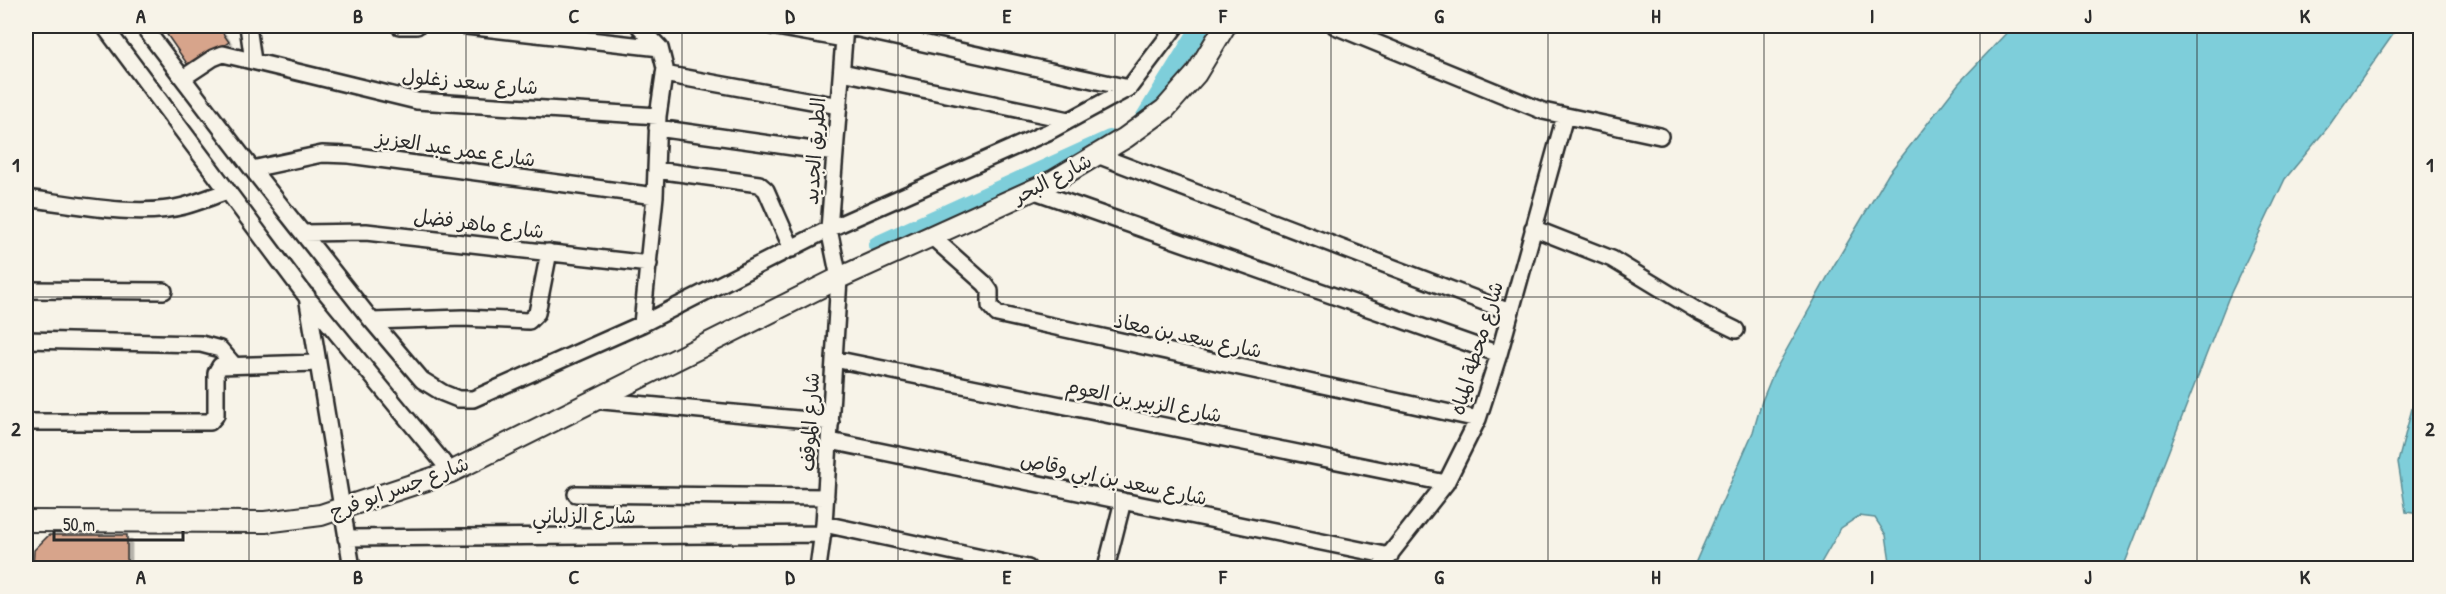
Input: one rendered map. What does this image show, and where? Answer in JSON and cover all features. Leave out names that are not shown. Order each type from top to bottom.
[{"type":"street","points":[[106,26],[306,296],[451,472]]},
{"type":"street","points":[[143,26],[372,321],[422,380],[458,399],[473,399],[642,324],[829,229],[1069,120],[1128,88],[1176,26]]},
{"type":"street","points":[[248,26],[253,61]]},
{"type":"street","points":[[399,26],[417,26]]},
{"type":"street","points":[[466,26],[660,48]]},
{"type":"street","points":[[639,26],[660,48],[664,74],[657,122],[650,264],[642,324]]},
{"type":"street","points":[[771,26],[845,30],[1128,88]]},
{"type":"street","name":"شارع البحر","points":[[839,278],[1032,190],[1097,155],[1165,109],[1196,74],[1224,26]]},
{"type":"street","points":[[1335,26],[1543,111],[1660,136]]},
{"type":"street","name":"الطريق الجديد","points":[[839,278],[829,229],[845,30]]},
{"type":"street","name":"شارع سعد زغلول","points":[[183,78],[218,55],[229,55],[417,101],[657,122],[835,153]]},
{"type":"street","points":[[842,72],[1069,120]]},
{"type":"street","points":[[664,74],[839,106]]},
{"type":"street","name":"شارع محطة المياه","points":[[1379,568],[1446,483],[1478,419],[1499,354],[1565,116]]},
{"type":"street","name":"شارع عمر عبد العزيز","points":[[252,169],[322,154],[349,155],[655,196]]},
{"type":"street","points":[[1097,155],[1510,312]]},
{"type":"street","points":[[656,170],[759,184],[766,190],[792,249]]},
{"type":"street","points":[[1032,190],[1499,354]]},
{"type":"street","points":[[26,198],[127,209],[158,209],[182,207],[228,191]]},
{"type":"street","points":[[1533,228],[1612,259],[1701,313],[1736,330]]},
{"type":"street","name":"شارع ماهر فضل","points":[[303,233],[366,232],[650,264]]},
{"type":"street","name":"شارع سعد بن معاذ","points":[[930,235],[986,284],[990,291],[990,306],[997,314],[1478,419]]},
{"type":"street","points":[[372,321],[463,318],[529,321],[537,313],[549,252]]},
{"type":"street","name":"شارع الموقف","points":[[818,568],[826,497],[839,278]]},
{"type":"street","name":"شارع جسر ابو فرج","points":[[26,521],[265,522],[303,519],[341,508],[451,472],[839,278]]},
{"type":"street","points":[[26,290],[165,291]]},
{"type":"street","points":[[306,296],[352,568]]},
{"type":"street","points":[[26,340],[201,344],[220,350],[233,364]]},
{"type":"street","name":"شارع الزبير بن العوم","points":[[834,359],[1446,483]]},
{"type":"street","points":[[26,422],[206,422],[214,419],[216,415],[217,369],[224,364],[317,363]]},
{"type":"street","points":[[592,400],[831,422]]},
{"type":"street","name":"شارع سعد بن ابي وقاص","points":[[830,441],[1390,556]]},
{"type":"street","points":[[576,494],[826,497]]},
{"type":"street","points":[[1106,568],[1123,501]]},
{"type":"street","name":"شارع الزلباني","points":[[346,538],[823,529],[1029,568]]},
{"type":"water","points":[[2013,26],[2399,26],[2328,127],[2285,179],[2228,299],[2123,568],[1891,568],[1886,535],[1875,518],[1859,516],[1841,528],[1818,568],[1693,568],[1753,432],[1773,374],[1833,267],[1889,173],[1959,83]]},
{"type":"water","points":[[2420,378],[2420,514],[2406,512],[2398,462]]},
{"type":"building","points":[[161,26],[218,26],[229,42],[190,68]]},
{"type":"building","points":[[49,535],[127,535],[127,565],[149,565],[149,568],[33,568],[34,550]]},
{"type":"waterway","points":[[1140,125],[1201,26]]},
{"type":"waterway","points":[[877,245],[1110,139]]}]
